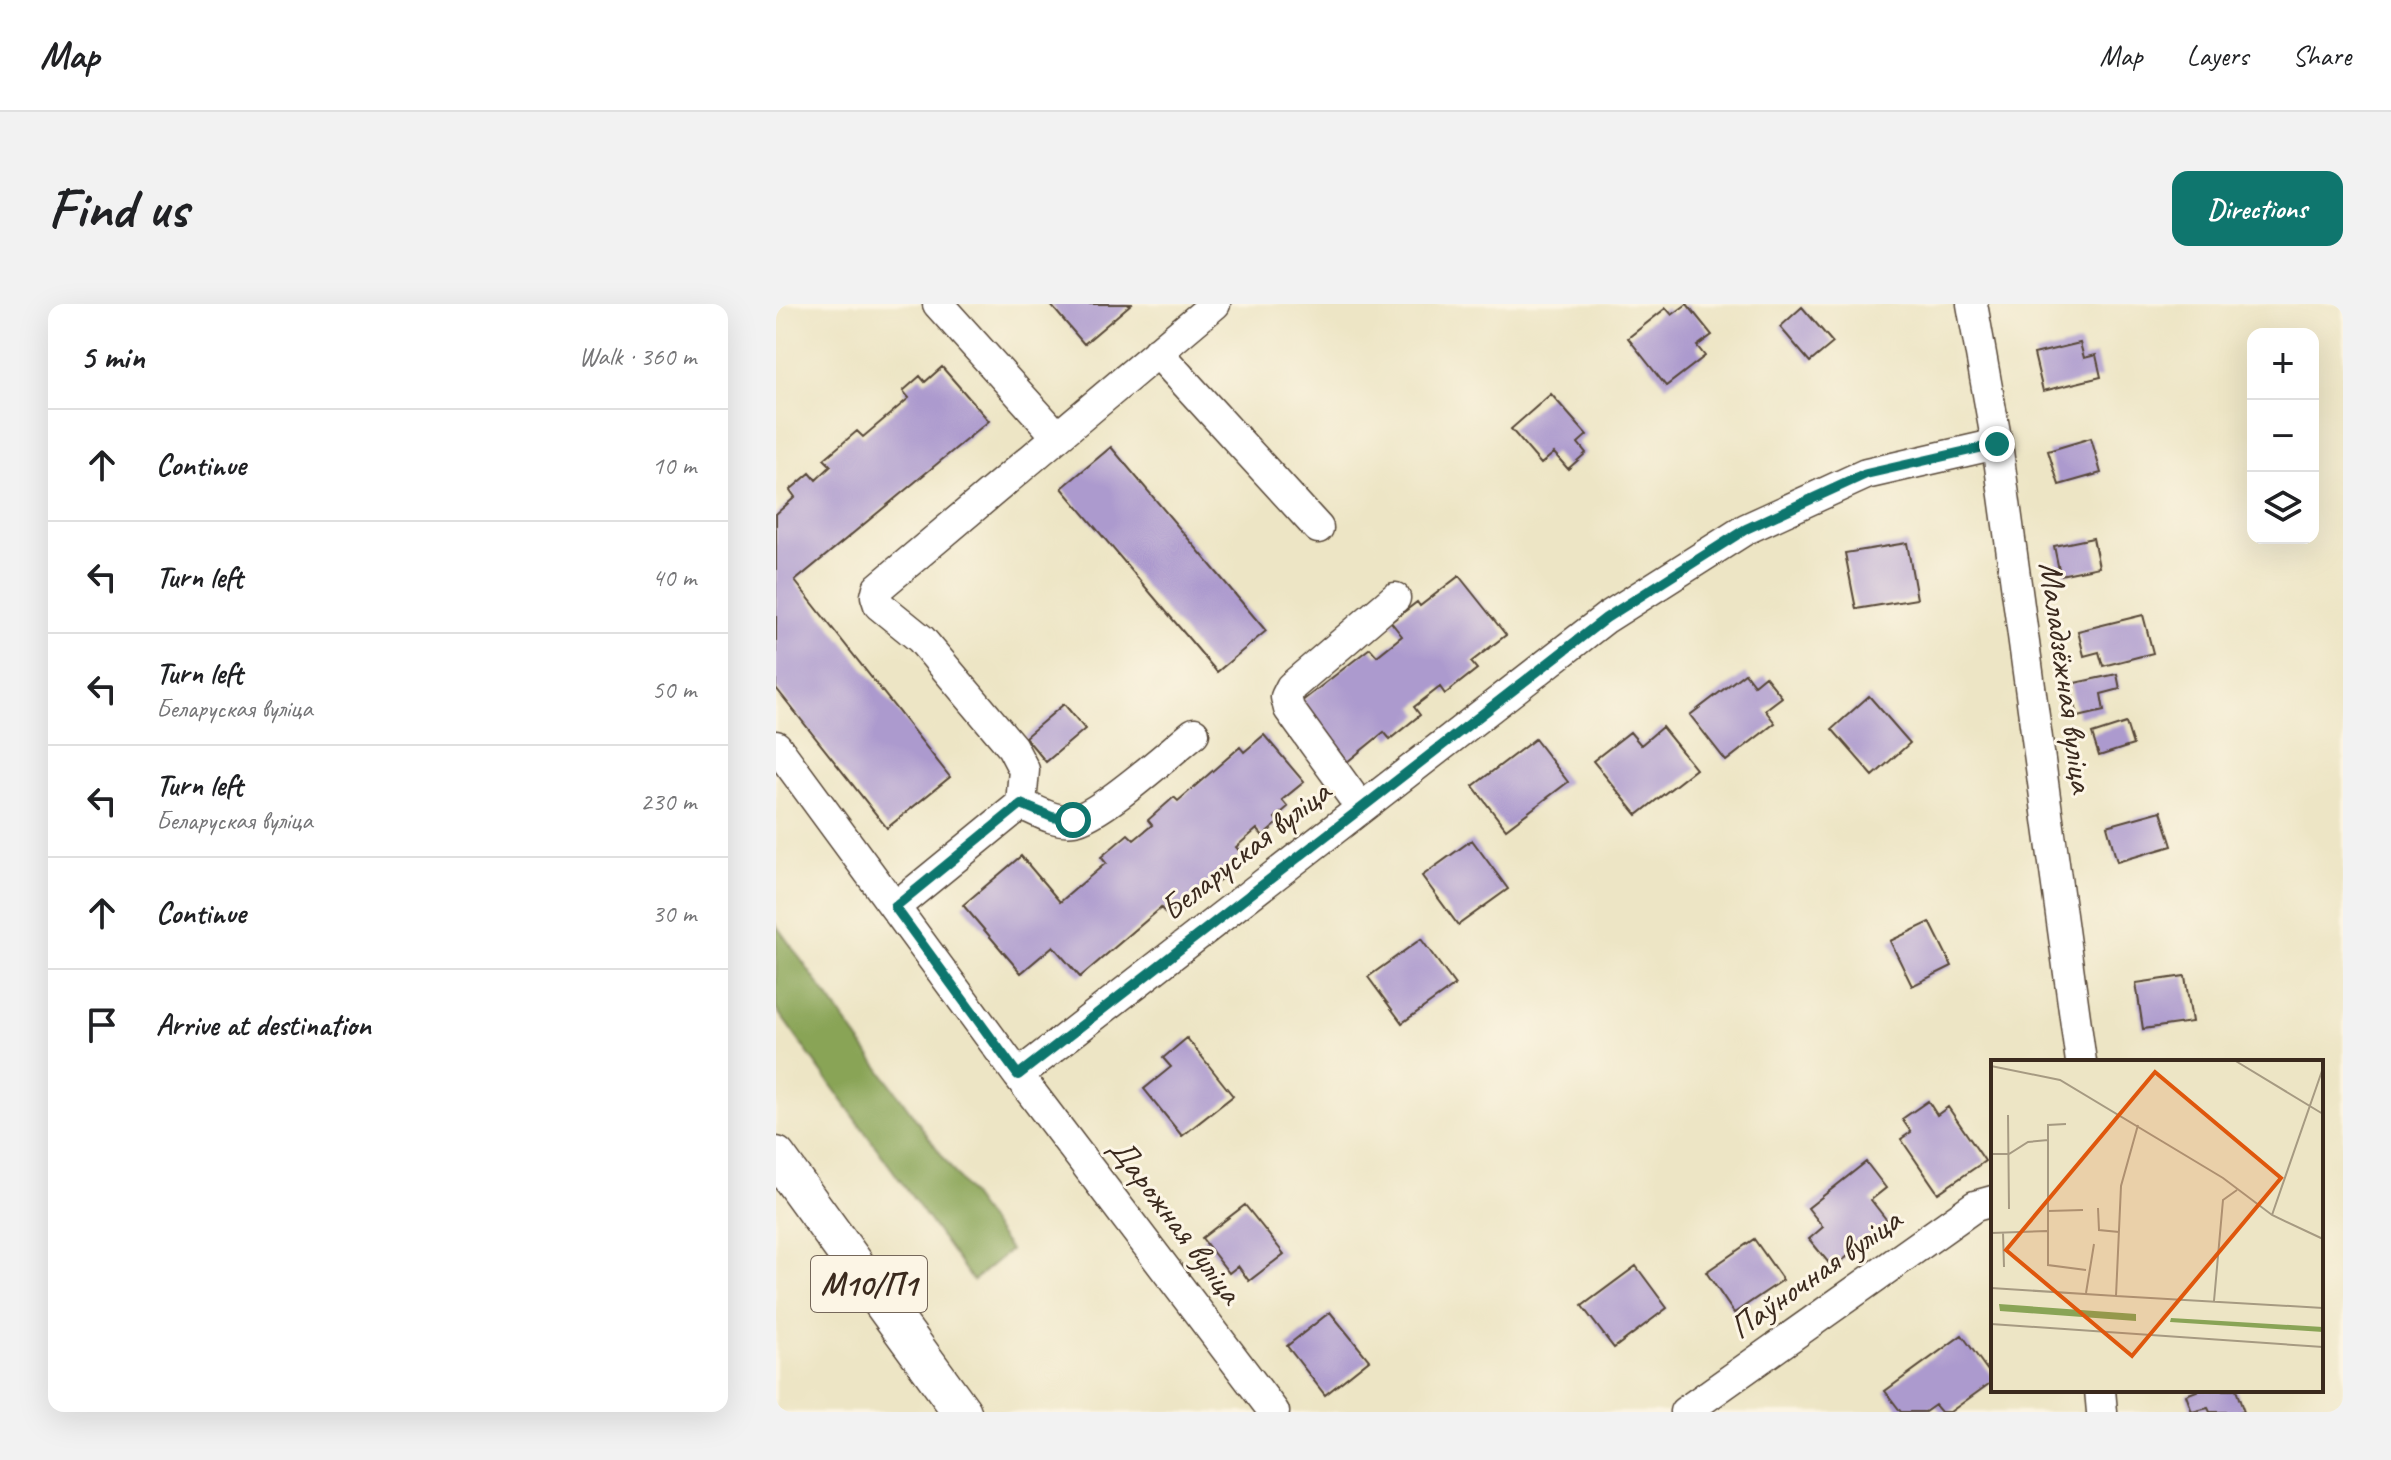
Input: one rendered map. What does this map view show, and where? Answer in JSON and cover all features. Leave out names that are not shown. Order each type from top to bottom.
[{"type":"main road","name":"М10/П1","points":[[776,1156],[962,1412]]},
{"type":"street","points":[[938,304],[1057,436]]},
{"type":"street","points":[[895,907],[1021,804],[1024,770],[1012,747],[921,639],[879,605],[876,596],[881,584],[1215,304]]},
{"type":"street","name":"Маладзёжная вуліца","points":[[1972,304],[1997,444],[2081,1060]]},
{"type":"street","points":[[1157,352],[1318,528]]},
{"type":"street","name":"Беларуская вуліца","points":[[1018,1075],[1606,618],[1746,529],[1866,474],[1997,444]]},
{"type":"street","points":[[1361,808],[1289,709],[1286,697],[1291,687],[1395,598]]},
{"type":"street","points":[[1021,804],[1052,817],[1073,820],[1096,811],[1194,733]]},
{"type":"street","points":[[776,746],[1018,1075]]},
{"type":"street","name":"Дарожная вуліца","points":[[1018,1075],[1274,1412]]},
{"type":"street","name":"Паўночная вуліца","points":[[1685,1412],[1975,1206],[1991,1202]]},
{"type":"street","points":[[2100,1392],[2102,1412]]},
{"type":"green space","points":[[776,925],[1010,1250],[973,1281],[776,1009]]},
{"type":"building","points":[[1050,304],[1131,304],[1084,344]]},
{"type":"building","points":[[1687,304],[1712,335],[1697,346],[1705,356],[1666,386],[1628,338],[1666,308],[1672,315]]},
{"type":"building","points":[[1802,307],[1833,343],[1810,362],[1780,327]]},
{"type":"building","points":[[2080,343],[2084,358],[2096,355],[2101,377],[2043,391],[2034,354]]},
{"type":"building","points":[[942,367],[989,421],[795,581],[950,777],[887,828],[776,688],[776,514],[795,497],[790,490],[810,473],[816,480],[831,466],[824,459],[857,431],[863,437],[909,398],[903,391],[920,376],[925,382]]},
{"type":"building","points":[[1551,394],[1587,435],[1578,443],[1586,453],[1568,469],[1554,453],[1541,464],[1511,429]]},
{"type":"building","points":[[2091,438],[2101,473],[2059,485],[2048,451]]},
{"type":"building","points":[[1111,447],[1266,631],[1217,672],[1062,488]]},
{"type":"building","points":[[2093,538],[2099,567],[2060,575],[2054,546]]},
{"type":"building","points":[[1907,543],[1917,599],[1856,609],[1845,553]]},
{"type":"building","points":[[1459,576],[1506,635],[1471,662],[1477,669],[1445,694],[1440,687],[1414,707],[1420,715],[1390,739],[1384,732],[1347,762],[1301,702],[1370,648],[1377,656],[1402,636],[1391,622],[1417,602],[1420,606]]},
{"type":"building","points":[[2143,615],[2153,653],[2103,666],[2099,652],[2084,656],[2078,631]]},
{"type":"building","points":[[1745,673],[1754,685],[1765,676],[1782,697],[1765,710],[1775,723],[1726,761],[1690,715]]},
{"type":"building","points":[[2117,674],[2120,689],[2101,694],[2104,711],[2078,717],[2070,684]]},
{"type":"building","points":[[1869,696],[1910,743],[1873,776],[1832,729]]},
{"type":"building","points":[[1064,704],[1085,729],[1046,762],[1025,737]]},
{"type":"building","points":[[2126,723],[2133,745],[2099,756],[2092,734]]},
{"type":"building","points":[[1662,727],[1696,769],[1637,815],[1593,761],[1630,732],[1641,745]]},
{"type":"building","points":[[1264,735],[1304,782],[1282,800],[1288,807],[1275,818],[1278,823],[1263,836],[1257,829],[1236,847],[1242,854],[1227,867],[1230,871],[1183,911],[1179,905],[1167,915],[1161,908],[1080,977],[1053,946],[1021,973],[963,905],[1021,856],[1060,902],[1106,863],[1101,857],[1128,834],[1134,840],[1152,825],[1148,820],[1174,797],[1178,801],[1240,747],[1244,752]]},
{"type":"building","points":[[1535,739],[1568,782],[1506,829],[1473,786]]},
{"type":"building","points":[[2161,811],[2172,846],[2117,862],[2107,826]]},
{"type":"building","points":[[1472,840],[1508,889],[1458,925],[1422,876]]},
{"type":"building","points":[[1930,922],[1952,966],[1912,986],[1890,941]]},
{"type":"building","points":[[1421,939],[1455,985],[1402,1023],[1368,977]]},
{"type":"building","points":[[2185,976],[2192,1022],[2143,1029],[2136,983]]},
{"type":"building","points":[[1187,1038],[1233,1096],[1182,1136],[1144,1089],[1171,1067],[1163,1058]]},
{"type":"building","points":[[1928,1101],[1937,1115],[1948,1107],[1985,1161],[1938,1193],[1901,1139],[1911,1132],[1902,1119]]},
{"type":"building","points":[[1866,1162],[1886,1188],[1871,1200],[1889,1223],[1833,1268],[1809,1239],[1823,1227],[1808,1208]]},
{"type":"building","points":[[1245,1205],[1284,1254],[1249,1281],[1238,1266],[1229,1273],[1202,1238]]},
{"type":"building","points":[[1754,1239],[1783,1280],[1734,1313],[1706,1272]]},
{"type":"building","points":[[1636,1266],[1667,1308],[1614,1348],[1582,1306]]},
{"type":"building","points":[[1330,1312],[1369,1360],[1325,1395],[1287,1346]]},
{"type":"building","points":[[1962,1335],[1991,1375],[1991,1382],[1950,1412],[1941,1412],[1935,1405],[1925,1412],[1901,1412],[1885,1391]]},
{"type":"building","points":[[2194,1392],[2237,1392],[2244,1412],[2210,1412],[2208,1408],[2192,1412],[2186,1395]]},
{"type":"route","points":[[1073,820],[1052,817],[1021,804],[895,907],[1018,1075],[1606,618],[1746,529],[1866,474],[1997,444]]}]
